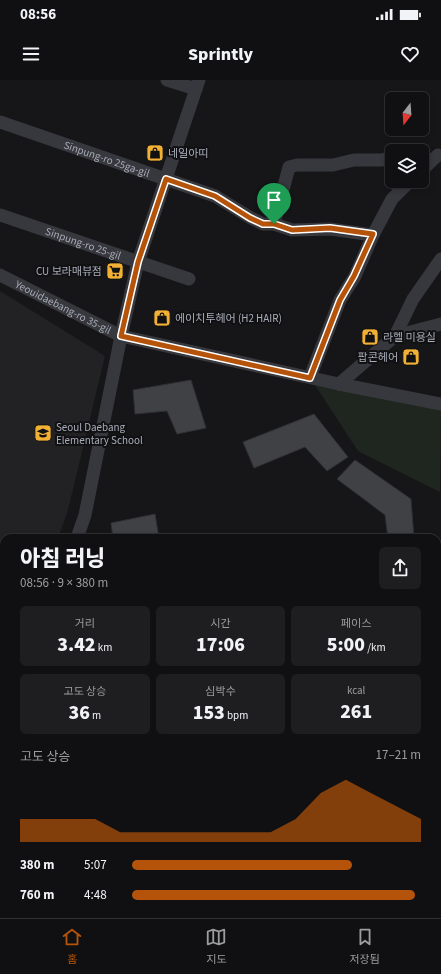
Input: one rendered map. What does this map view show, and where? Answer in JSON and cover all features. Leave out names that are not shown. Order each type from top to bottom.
[{"type":"street","points":[[78,534],[85,515],[121,336],[138,262],[198,85],[167,80]]},
{"type":"street","name":"Sinpung-ro 25ga-gil","points":[[0,122],[215,196],[250,218],[263,224],[274,224],[292,230],[330,228],[373,234]]},
{"type":"street","points":[[429,155],[439,154]]},
{"type":"street","points":[[429,163],[439,154]]},
{"type":"street","points":[[274,224],[289,167],[296,165],[333,166],[354,160],[385,159]]},
{"type":"street","points":[[310,378],[340,300],[354,276],[373,234],[392,199],[403,188]]},
{"type":"street","name":"Sinpung-ro 25-gil","points":[[0,214],[189,279]]},
{"type":"street","points":[[338,384],[395,336],[413,299],[441,259]]},
{"type":"street","name":"Yeouidaebang-ro 35-gil","points":[[0,275],[121,336],[338,384],[441,404]]},
{"type":"street","points":[[395,336],[441,324]]},
{"type":"shaded area","name":"Seoul Daebang Elementary School","points":[[0,291],[105,356],[68,510],[59,534],[0,534]]},
{"type":"shaded area","points":[[315,385],[441,409],[440,492],[358,451]]},
{"type":"building","points":[[191,380],[206,428],[177,434],[167,411],[135,414],[133,390]]},
{"type":"building","points":[[314,414],[348,457],[327,471],[305,447],[254,468],[243,442]]},
{"type":"building","points":[[355,460],[411,499],[414,534],[387,534],[385,515],[337,479]]},
{"type":"building","points":[[155,514],[158,534],[112,534],[111,523]]},
{"type":"place","name":"네일아띠","points":[[155,153]]},
{"type":"place","name":"CU 보라매뷰점","points":[[115,271]]},
{"type":"place","name":"에이치투헤어 (H2 HAIR)","points":[[162,318]]},
{"type":"place","name":"라헬 미용실","points":[[370,337]]},
{"type":"place","name":"팝콘헤어","points":[[411,357]]},
{"type":"place","name":"Seoul Daebang Elementary School","points":[[43,433]]},
{"type":"route","points":[[166,179],[215,196],[250,218],[263,224],[274,224],[292,230],[330,228],[373,234],[354,276],[340,300],[310,378],[121,336],[138,262],[166,179]]}]
